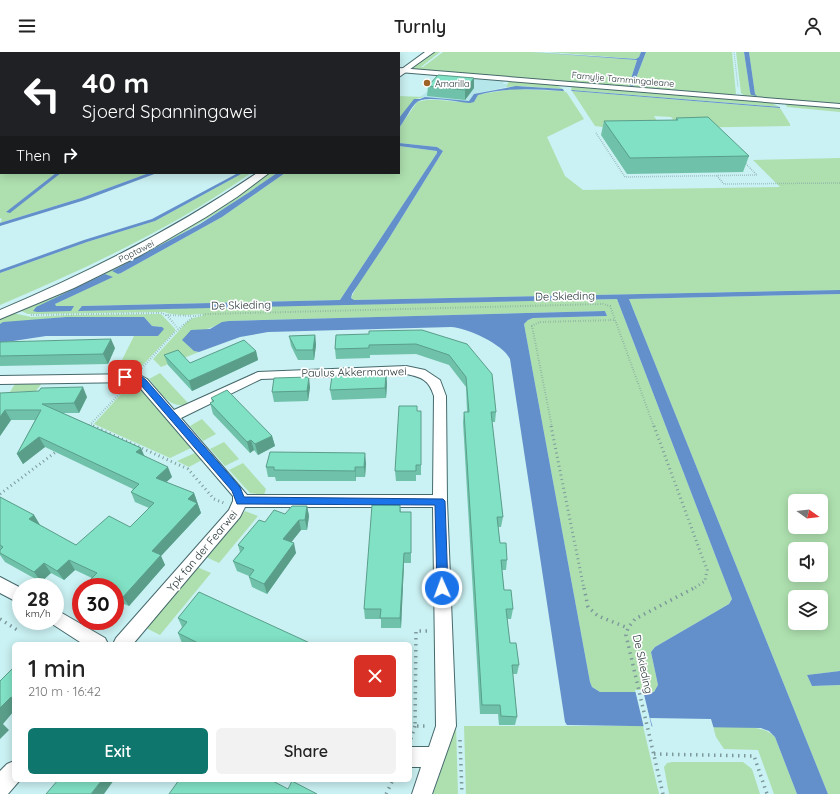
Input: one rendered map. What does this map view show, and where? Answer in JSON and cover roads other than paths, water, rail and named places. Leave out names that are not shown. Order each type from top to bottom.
[{"type":"main road","points":[[401,72],[430,52]]},
{"type":"main road","name":"Poptawei","points":[[0,315],[84,277],[152,243],[222,202],[263,174]]},
{"type":"street","name":"Famylje Tammingaleane","points":[[401,72],[840,106]]},
{"type":"street","name":"Paulus Akkermanwei","points":[[173,416],[261,375],[406,370],[421,373],[433,380],[439,389],[440,501],[446,726],[422,794]]},
{"type":"street","name":"Ypk fan der Fearwei","points":[[0,380],[134,377],[143,382],[237,490],[239,504],[230,519],[124,642]]},
{"type":"street","points":[[239,504],[440,501]]},
{"type":"street","points":[[0,584],[12,591]]},
{"type":"street","points":[[64,623],[96,642]]},
{"type":"street","points":[[412,757],[435,757]]},
{"type":"street","points":[[0,787],[12,773]]},
{"type":"water","points":[[532,52],[636,59],[639,57],[641,52],[646,52],[633,86],[629,85],[637,60]]},
{"type":"water","points":[[744,52],[749,52],[755,94],[757,96],[751,95],[750,92]]},
{"type":"water","points":[[516,86],[563,89],[564,91],[532,89],[489,92],[478,95],[474,102],[470,103],[435,99],[421,100],[415,104],[400,126],[400,117],[414,99],[425,97],[469,101],[474,94]]},
{"type":"water","points":[[571,90],[780,107],[780,108],[572,91]]},
{"type":"water","points":[[400,143],[437,147],[443,151],[388,240],[352,294],[351,298],[354,300],[840,290],[840,294],[629,299],[828,794],[797,794],[775,737],[769,731],[761,728],[567,725],[565,722],[510,359],[500,348],[484,338],[466,330],[451,327],[268,332],[240,337],[199,352],[194,351],[182,340],[191,330],[210,329],[222,322],[229,321],[605,311],[607,316],[533,318],[524,324],[590,682],[592,687],[600,692],[654,692],[658,685],[651,652],[655,647],[729,604],[732,599],[617,299],[78,311],[82,306],[340,300],[437,151],[400,146]]},
{"type":"water","points":[[55,174],[60,174],[10,213],[6,212]]},
{"type":"water","points":[[146,174],[154,174],[85,200],[0,226],[0,223],[81,198]]},
{"type":"water","points":[[236,174],[241,174],[155,221],[87,242],[0,273],[0,270],[84,240],[152,219]]},
{"type":"water","points":[[276,174],[284,174],[222,217],[121,273],[118,274],[112,271],[200,224]]},
{"type":"water","points":[[105,274],[113,277],[55,304],[56,306],[74,306],[71,311],[33,311],[36,307]]},
{"type":"water","points":[[66,317],[144,317],[152,326],[162,327],[164,329],[158,336],[46,336],[0,343],[0,324],[3,322]]},
{"type":"water","points":[[840,671],[840,685],[812,686],[807,675]]},
{"type":"place","name":"Amarilla","points":[[427,83]]}]
